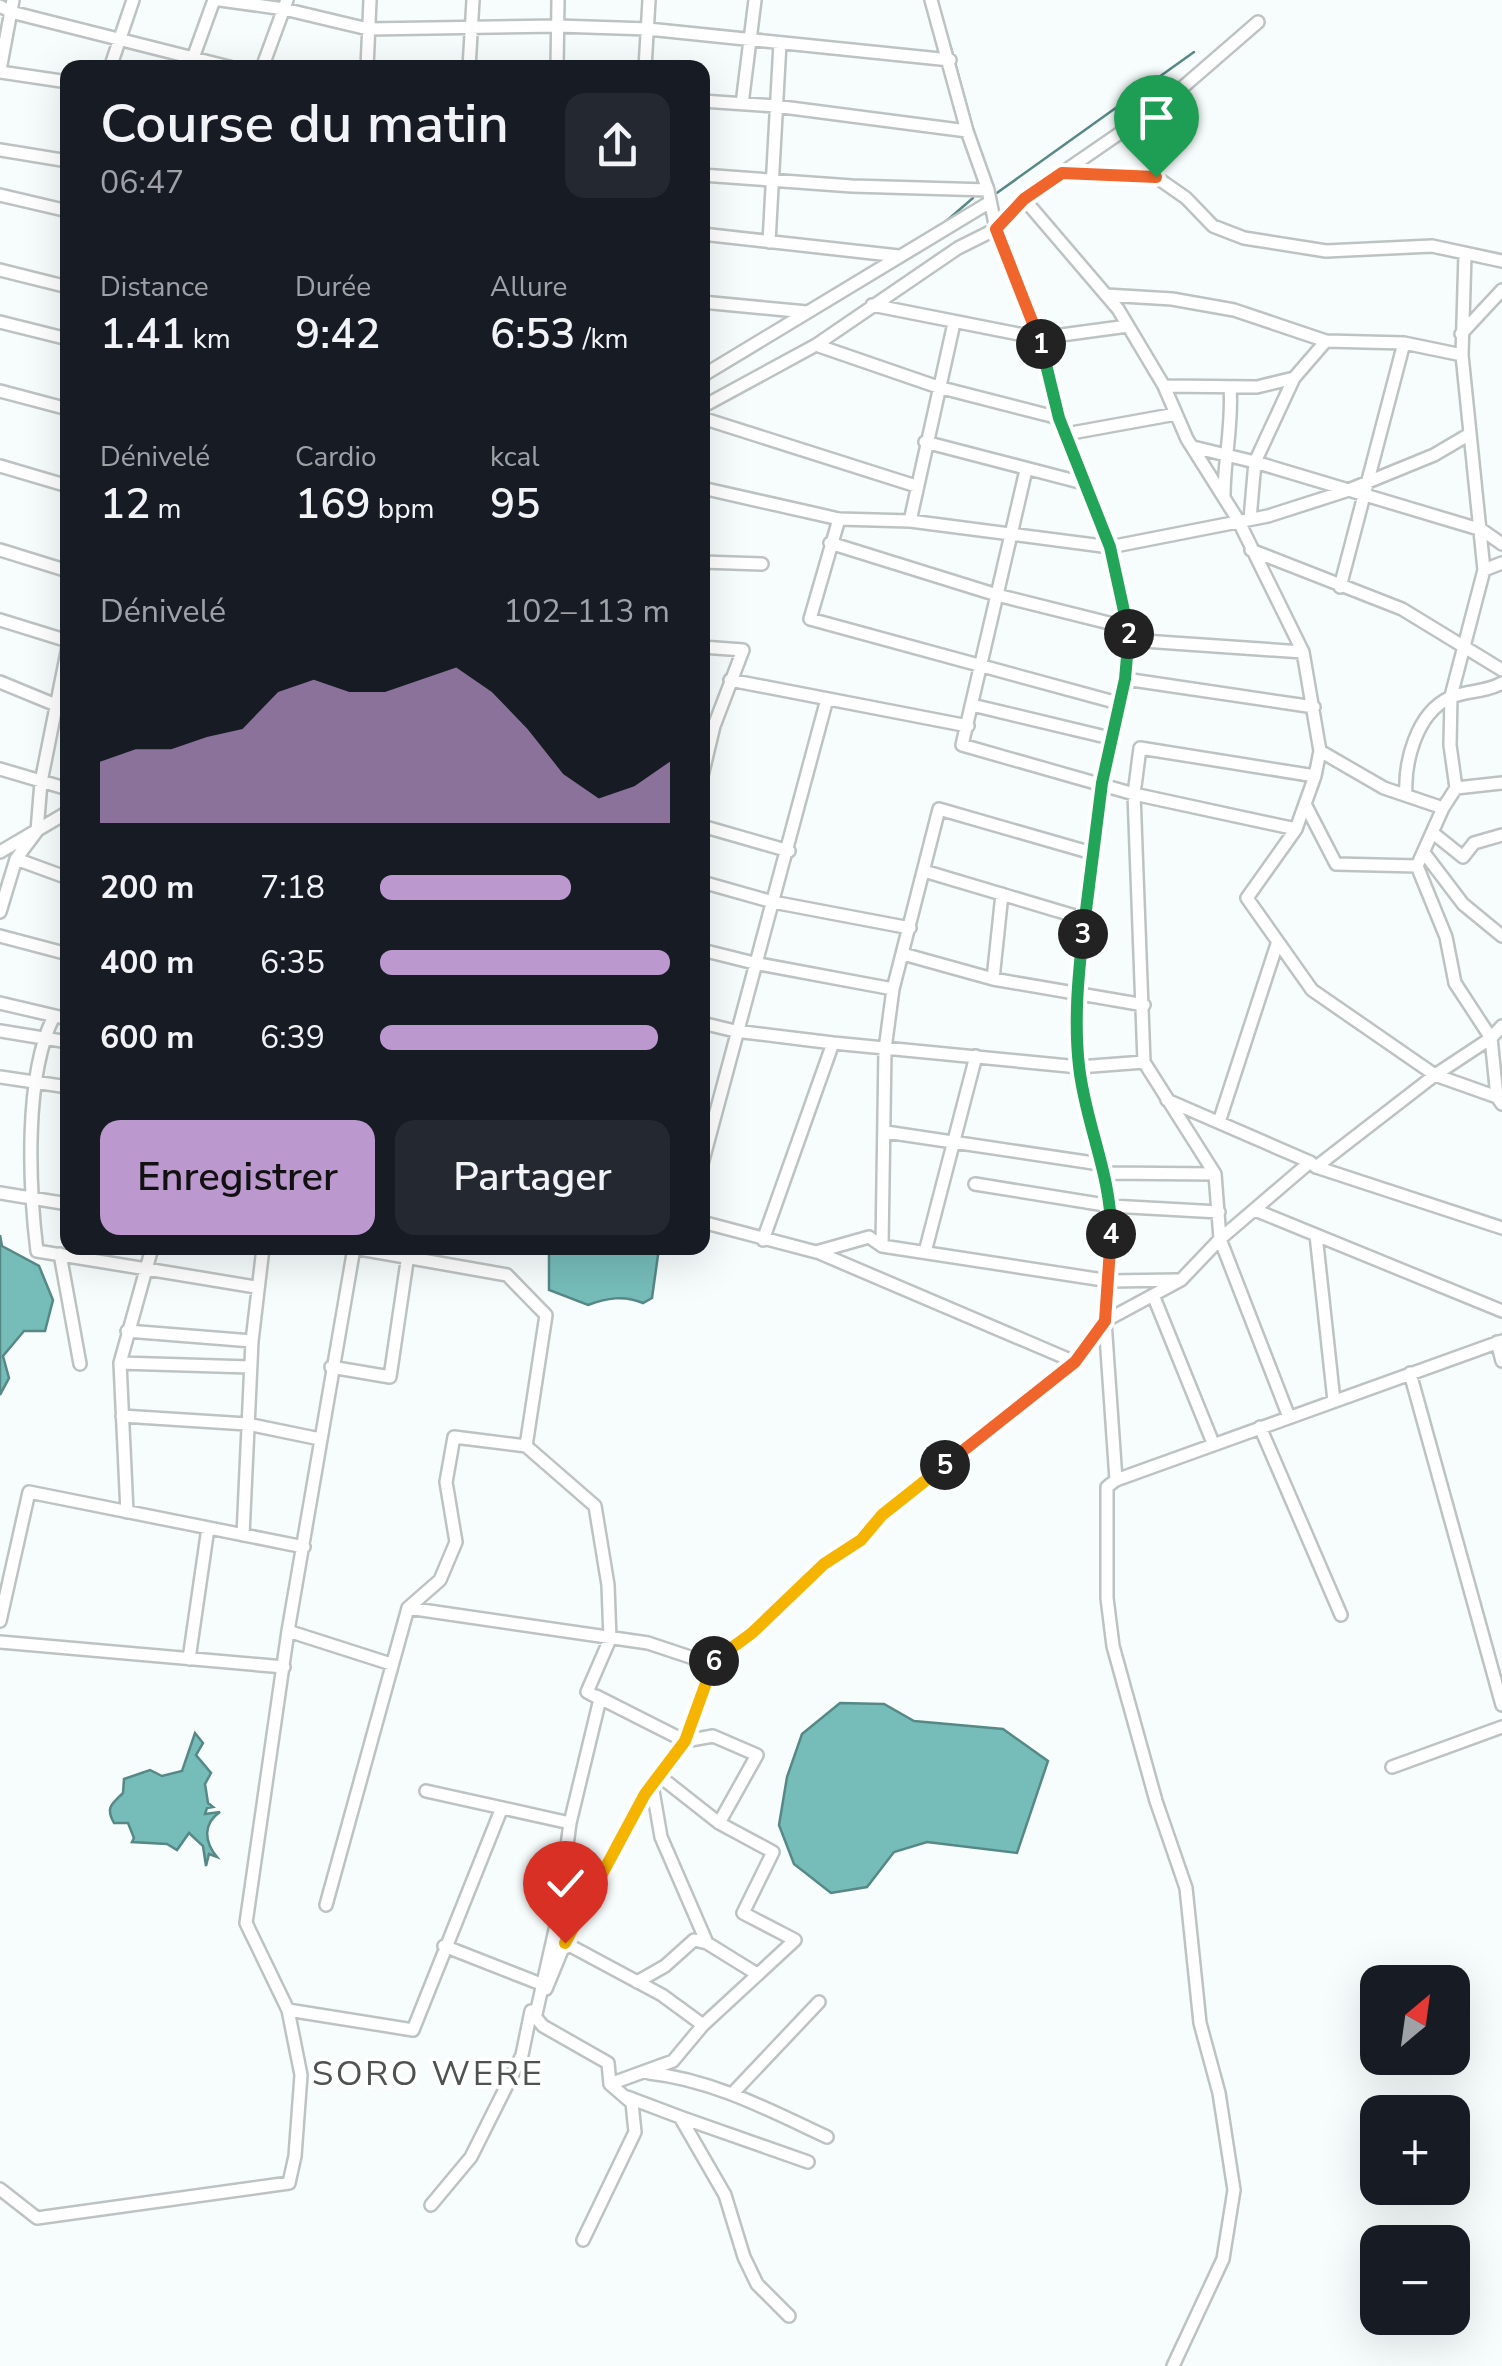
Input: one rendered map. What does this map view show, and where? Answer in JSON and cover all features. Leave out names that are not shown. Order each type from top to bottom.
[{"type":"street","points":[[112,60],[133,0]]},
{"type":"street","points":[[194,58],[217,0],[285,5],[368,29],[648,29],[950,60]]},
{"type":"street","points":[[367,60],[370,0]]},
{"type":"street","points":[[470,60],[472,0]]},
{"type":"street","points":[[557,60],[558,0]]},
{"type":"street","points":[[646,60],[649,0]]},
{"type":"street","points":[[742,104],[756,0]]},
{"type":"street","points":[[931,0],[996,229],[1040,338],[1059,418],[1110,547],[1129,634],[1125,679],[1102,783],[1077,991],[1079,1067],[1112,1206],[1105,1321],[1116,1480]]},
{"type":"street","points":[[265,60],[285,5]]},
{"type":"street","points":[[60,81],[0,71],[8,6],[202,60]]},
{"type":"street","points":[[710,403],[816,346],[958,248],[996,229],[1024,199],[1168,100],[1258,22]]},
{"type":"street","points":[[769,242],[780,43]]},
{"type":"street","points":[[710,102],[775,106],[967,131]]},
{"type":"street","points":[[0,150],[60,159]]},
{"type":"street","points":[[1062,173],[1156,177],[1186,198],[1213,226],[1244,238],[1326,250],[1432,246],[1502,261]]},
{"type":"street","points":[[710,177],[989,196]]},
{"type":"street","points":[[0,195],[60,209]]},
{"type":"street","points":[[710,371],[989,196]]},
{"type":"street","points":[[1024,199],[1128,326],[1164,386],[1192,447],[1224,499],[1244,519]]},
{"type":"street","points":[[710,235],[898,256]]},
{"type":"street","points":[[1418,866],[1456,788],[1450,745],[1450,696],[1484,570],[1462,355],[1465,254]]},
{"type":"street","points":[[0,270],[60,285]]},
{"type":"street","points":[[1461,334],[1502,290]]},
{"type":"street","points":[[1106,296],[1172,299],[1234,310],[1326,341],[1404,343],[1462,355]]},
{"type":"street","points":[[710,303],[806,312]]},
{"type":"street","points":[[872,305],[1040,338],[1128,326]]},
{"type":"street","points":[[0,322],[60,337]]},
{"type":"street","points":[[910,521],[954,323]]},
{"type":"street","points":[[1326,341],[1294,378],[1255,462],[1244,519],[1251,550],[1302,652],[1320,751],[1296,829],[1247,898],[1312,990],[1435,1075],[1500,1100],[1492,1038],[1454,983],[1446,938],[1418,866]]},
{"type":"street","points":[[1340,587],[1404,343]]},
{"type":"street","points":[[816,346],[938,387],[1059,418]]},
{"type":"street","points":[[1164,386],[1258,387],[1294,378]]},
{"type":"street","points":[[1224,499],[1224,454],[1233,426],[1230,386]]},
{"type":"street","points":[[0,390],[60,407]]},
{"type":"street","points":[[1066,434],[1176,414]]},
{"type":"street","points":[[710,421],[916,486]]},
{"type":"street","points":[[710,490],[839,519],[910,521],[1110,547],[1244,519],[1346,492],[1434,455],[1468,435]]},
{"type":"street","points":[[925,442],[1086,484]]},
{"type":"street","points":[[1192,447],[1482,530],[1502,544]]},
{"type":"street","points":[[0,466],[60,484]]},
{"type":"street","points":[[1026,470],[962,745],[1134,794],[1296,829]]},
{"type":"street","points":[[839,519],[810,619],[1118,703]]},
{"type":"street","points":[[830,543],[1129,634],[1302,652]]},
{"type":"street","points":[[0,550],[60,569]]},
{"type":"street","points":[[1251,550],[1402,610],[1502,670]]},
{"type":"street","points":[[710,562],[762,564]]},
{"type":"street","points":[[1484,570],[1502,563]]},
{"type":"street","points":[[0,620],[60,641]]},
{"type":"street","points":[[710,648],[743,650],[710,720]]},
{"type":"street","points":[[1125,679],[1314,707]]},
{"type":"street","points":[[730,680],[968,726]]},
{"type":"street","points":[[0,682],[60,707]]},
{"type":"street","points":[[1406,795],[1404,766],[1430,710],[1450,696],[1489,690],[1502,683]]},
{"type":"street","points":[[710,1132],[827,699]]},
{"type":"street","points":[[972,705],[1110,738]]},
{"type":"street","points":[[0,912],[16,859],[37,831],[42,782],[60,719]]},
{"type":"street","points":[[1289,1417],[1220,1240],[1215,1174],[1144,1062],[1134,794],[1140,748],[1315,776]]},
{"type":"street","points":[[1320,751],[1384,788],[1443,808]]},
{"type":"street","points":[[0,769],[60,787]]},
{"type":"street","points":[[1456,788],[1502,783]]},
{"type":"street","points":[[1305,804],[1336,864],[1418,866]]},
{"type":"street","points":[[882,1246],[885,1049],[893,988],[939,808],[1092,853]]},
{"type":"street","points":[[0,852],[60,817]]},
{"type":"street","points":[[710,828],[789,851]]},
{"type":"street","points":[[1433,833],[1463,857],[1474,843],[1502,835]]},
{"type":"street","points":[[1425,854],[1463,904],[1502,936]]},
{"type":"street","points":[[16,859],[60,875]]},
{"type":"street","points":[[924,870],[1085,919]]},
{"type":"street","points":[[710,884],[773,902],[910,928]]},
{"type":"street","points":[[992,979],[1002,894]]},
{"type":"street","points":[[0,936],[60,952]]},
{"type":"street","points":[[1219,1122],[1277,944]]},
{"type":"street","points":[[710,952],[893,988]]},
{"type":"street","points":[[903,954],[992,979],[1077,991],[1144,1006]]},
{"type":"street","points":[[0,1004],[60,1018]]},
{"type":"street","points":[[60,1019],[44,1037],[36,1082],[30,1198],[37,1251],[60,1254]]},
{"type":"street","points":[[710,1025],[885,1049],[1079,1067],[1144,1062]]},
{"type":"street","points":[[533,2013],[565,1943],[655,1780],[685,1741],[711,1664],[752,1633],[824,1564],[861,1540],[882,1515],[1075,1362],[1105,1321],[1181,1280],[1220,1240],[1313,1164],[1492,1038],[1502,1026]]},
{"type":"street","points":[[0,1031],[60,1040]]},
{"type":"street","points":[[763,1240],[833,1043]]},
{"type":"street","points":[[925,1252],[976,1056]]},
{"type":"street","points":[[0,1077],[60,1086]]},
{"type":"street","points":[[1166,1099],[1313,1164],[1502,1228]]},
{"type":"street","points":[[886,1132],[1102,1169],[1215,1174]]},
{"type":"street","points":[[975,1184],[1112,1206],[1219,1212]]},
{"type":"street","points":[[0,1193],[60,1203]]},
{"type":"street","points":[[1255,1210],[1502,1311]]},
{"type":"street","points":[[710,1224],[816,1252],[1075,1362]]},
{"type":"street","points":[[1316,1236],[1334,1401]]},
{"type":"street","points":[[816,1252],[870,1237],[882,1246],[1110,1281],[1181,1280]]},
{"type":"street","points":[[60,1255],[80,1364]]},
{"type":"street","points":[[66,1255],[256,1286]]},
{"type":"street","points":[[127,1512],[120,1363],[150,1255]]},
{"type":"street","points":[[243,1535],[250,1367],[262,1255]]},
{"type":"street","points":[[0,2188],[37,2218],[289,2182],[295,2156],[301,2075],[288,2010],[246,1923],[288,1631],[353,1255]]},
{"type":"street","points":[[331,1368],[390,1376],[407,1255]]},
{"type":"street","points":[[424,1255],[506,1275],[546,1315],[526,1446]]},
{"type":"street","points":[[1153,1295],[1212,1443]]},
{"type":"street","points":[[127,1331],[252,1341]]},
{"type":"street","points":[[1173,2366],[1223,2259],[1234,2190],[1219,2092],[1200,2022],[1186,1888],[1156,1801],[1113,1646],[1106,1551],[1107,1487],[1212,1443],[1500,1341],[1502,1361]]},
{"type":"street","points":[[120,1363],[250,1367]]},
{"type":"street","points":[[1410,1374],[1502,1705]]},
{"type":"street","points":[[122,1416],[247,1424],[320,1439]]},
{"type":"street","points":[[1260,1427],[1340,1615]]},
{"type":"street","points":[[326,1904],[408,1608],[440,1580],[456,1542],[446,1482],[454,1437],[526,1446],[595,1506],[608,1585],[610,1639],[586,1692]]},
{"type":"street","points":[[0,1622],[28,1492],[304,1547]]},
{"type":"street","points":[[189,1659],[208,1528]]},
{"type":"street","points":[[408,1608],[648,1642],[711,1664]]},
{"type":"street","points":[[288,1631],[391,1664]]},
{"type":"street","points":[[0,1642],[284,1667]]},
{"type":"street","points":[[586,1692],[685,1741],[713,1736],[757,1756],[719,1823]]},
{"type":"street","points":[[430,2205],[470,2157],[522,2056],[558,1921],[570,1823],[600,1698],[586,1692]]},
{"type":"street","points":[[1392,1768],[1502,1727]]},
{"type":"street","points":[[610,2084],[674,2060],[702,2024],[795,1940],[743,1913],[773,1852],[719,1823],[655,1780]]},
{"type":"street","points":[[655,1780],[660,1837],[707,1942]]},
{"type":"street","points":[[426,1791],[570,1823]]},
{"type":"street","points":[[288,2010],[413,2030],[501,1810]]},
{"type":"street","points":[[637,1982],[665,1966],[694,1940],[707,1942],[757,1974]]},
{"type":"street","points":[[565,1943],[637,1982],[702,2024]]},
{"type":"street","points":[[444,1946],[541,1984]]},
{"type":"street","points":[[732,2094],[820,2002]]},
{"type":"street","points":[[533,2013],[543,2026],[608,2063],[610,2084],[632,2103],[635,2132],[583,2240]]},
{"type":"street","points":[[643,2072],[679,2076],[732,2094],[827,2137]]},
{"type":"street","points":[[626,2096],[808,2162]]},
{"type":"street","points":[[680,2118],[724,2195],[757,2284],[788,2316]]},
{"type":"water","points":[[0,1235],[2,1246],[39,1266],[53,1300],[45,1331],[24,1331],[3,1356],[9,1378],[0,1395]]},
{"type":"water","points":[[549,1255],[658,1255],[652,1298],[643,1303],[616,1298],[588,1305],[549,1290]]},
{"type":"water","points":[[840,1703],[884,1704],[914,1721],[1003,1729],[1048,1761],[1017,1853],[927,1842],[894,1852],[867,1887],[831,1893],[794,1864],[779,1825],[787,1777],[802,1734]]},
{"type":"water","points":[[195,1733],[203,1743],[196,1755],[211,1773],[205,1784],[208,1803],[213,1807],[207,1808],[205,1814],[220,1812],[207,1832],[217,1857],[209,1854],[206,1866],[203,1846],[189,1833],[177,1850],[167,1844],[132,1842],[128,1823],[114,1823],[110,1813],[123,1793],[124,1779],[150,1770],[162,1776],[182,1771]]},
{"type":"waterway","points":[[945,30],[953,55]]},
{"type":"waterway","points":[[994,195],[1194,52]]},
{"type":"waterway","points":[[955,63],[974,133]]},
{"type":"waterway","points":[[944,223],[973,198]]},
{"type":"district","name":"SORO WERE","points":[[428,2073]]},
{"type":"route","points":[[565,1943],[645,1794],[685,1741],[711,1664],[752,1633],[824,1564],[861,1540],[882,1515],[1075,1362],[1105,1321],[1112,1206],[1079,1067],[1077,991],[1092,853],[1130,640],[1110,547],[1059,418],[1040,338],[996,229],[1024,199],[1062,173],[1156,177]]}]
